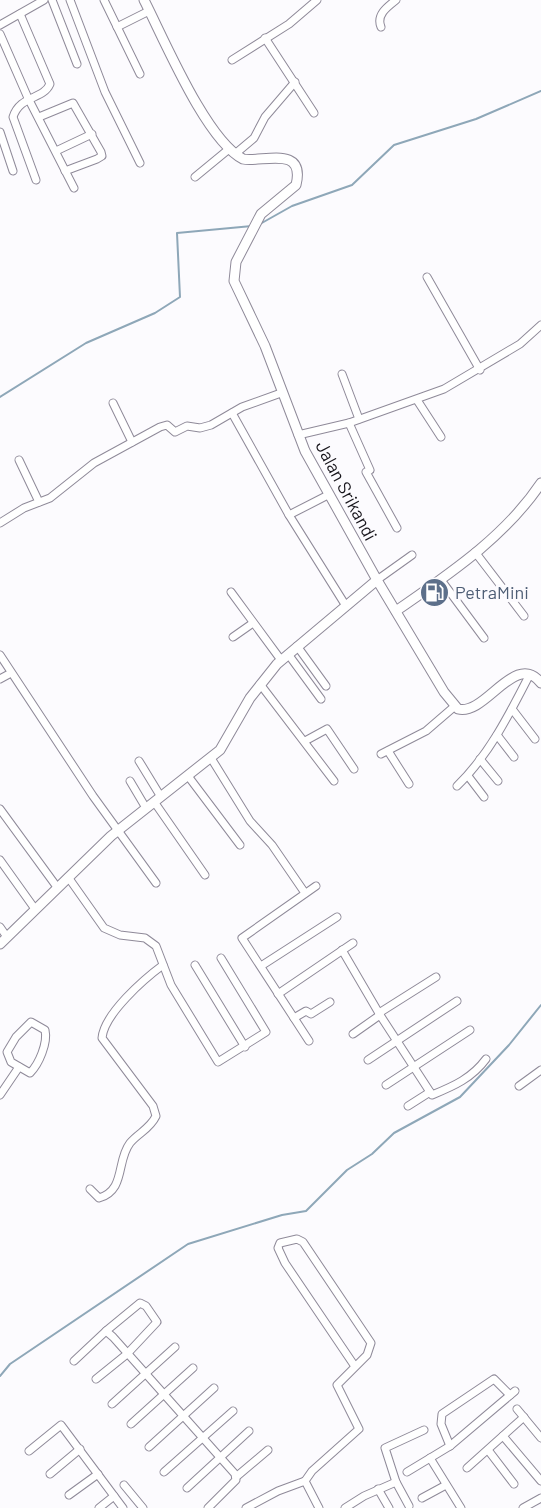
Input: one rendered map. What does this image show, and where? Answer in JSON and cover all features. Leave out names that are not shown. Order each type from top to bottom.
[{"type":"street","points":[[0,25],[44,0]]},
{"type":"street","points":[[52,0],[77,64]]},
{"type":"street","points":[[70,0],[105,92],[140,163]]},
{"type":"street","points":[[104,0],[140,74]]},
{"type":"street","points":[[144,0],[207,118],[232,152]]},
{"type":"street","points":[[231,60],[289,24],[317,0]]},
{"type":"street","points":[[381,27],[381,14],[396,0]]},
{"type":"street","points":[[117,27],[149,11]]},
{"type":"street","points":[[20,14],[50,84],[47,89],[28,99],[16,109],[13,121],[36,180]]},
{"type":"street","points":[[0,34],[28,99],[74,188]]},
{"type":"street","points":[[265,38],[315,113]]},
{"type":"street","points":[[195,177],[254,138],[265,117],[295,82]]},
{"type":"street","points":[[39,117],[73,103],[92,134],[102,156],[65,171]]},
{"type":"street","points":[[0,132],[13,171]]},
{"type":"street","points":[[56,151],[92,134]]},
{"type":"street","name":"Jalan Srikandi","points":[[232,152],[247,160],[280,157],[295,167],[297,180],[293,188],[261,214],[236,262],[236,287],[265,346],[298,435],[328,495],[444,692],[455,706]]},
{"type":"street","points":[[427,277],[480,370]]},
{"type":"street","points":[[298,435],[349,423],[454,385],[520,344],[541,325]]},
{"type":"street","points":[[342,374],[359,419]]},
{"type":"street","points":[[0,523],[24,508],[63,489],[94,463],[167,425],[175,432],[187,426],[200,428],[217,423],[248,404],[281,393]]},
{"type":"street","points":[[417,400],[441,437]]},
{"type":"street","points":[[113,403],[132,442]]},
{"type":"street","points":[[232,413],[289,515],[346,606]]},
{"type":"street","points":[[349,423],[370,470],[366,472],[397,528]]},
{"type":"street","points":[[19,460],[39,502]]},
{"type":"street","points":[[396,611],[441,580],[518,515],[541,483]]},
{"type":"street","points":[[289,515],[328,495]]},
{"type":"street","points":[[475,552],[524,616]]},
{"type":"street","points":[[0,927],[4,940],[118,831],[211,758],[224,746],[260,684],[284,657],[377,580],[412,555]]},
{"type":"street","points":[[441,580],[484,638]]},
{"type":"street","points":[[231,592],[253,623],[321,699]]},
{"type":"street","points":[[233,637],[253,623]]},
{"type":"street","points":[[297,646],[327,686]]},
{"type":"street","points":[[0,656],[118,831],[156,883]]},
{"type":"street","points":[[0,679],[11,673]]},
{"type":"street","points":[[410,784],[385,753],[426,731],[455,706],[468,710],[508,680],[520,674],[530,674],[541,682]]},
{"type":"street","points":[[457,786],[468,776],[496,735],[530,674]]},
{"type":"street","points":[[260,684],[334,781]]},
{"type":"street","points":[[512,709],[536,739]]},
{"type":"street","points":[[304,741],[327,729],[354,770]]},
{"type":"street","points":[[496,735],[514,757]]},
{"type":"street","points":[[211,758],[250,821],[272,845],[305,893]]},
{"type":"street","points":[[480,759],[498,782]]},
{"type":"street","points":[[139,761],[154,803]]},
{"type":"street","points":[[188,776],[240,845]]},
{"type":"street","points":[[468,776],[484,797]]},
{"type":"street","points":[[130,781],[154,803],[205,875]]},
{"type":"street","points":[[0,809],[57,887]]},
{"type":"street","points":[[0,860],[35,909]]},
{"type":"street","points":[[68,877],[100,925],[110,932],[151,941],[161,956],[171,985],[216,1060],[223,1062],[266,1032],[221,958]]},
{"type":"street","points":[[309,1041],[242,938],[316,886]]},
{"type":"street","points":[[261,966],[337,917]]},
{"type":"street","points":[[278,993],[353,943]]},
{"type":"street","points":[[342,950],[379,1014],[432,1095],[455,1086],[477,1072],[486,1059]]},
{"type":"street","points":[[90,1189],[99,1198],[113,1188],[121,1174],[128,1146],[152,1124],[156,1116],[153,1106],[102,1038],[104,1030],[120,1006],[163,965]]},
{"type":"street","points":[[195,965],[245,1047]]},
{"type":"street","points":[[353,1034],[436,977]]},
{"type":"street","points":[[368,1060],[457,1001]]},
{"type":"street","points":[[294,1018],[306,1011],[311,1014],[330,1002]]},
{"type":"street","points":[[35,1022],[45,1030],[45,1040],[33,1071],[28,1072],[19,1067],[8,1058],[7,1053],[26,1025],[35,1022]]},
{"type":"street","points":[[386,1085],[470,1030]]},
{"type":"street","points":[[0,1095],[19,1067]]},
{"type":"street","points":[[519,1086],[541,1070]]},
{"type":"street","points":[[408,1106],[430,1092]]},
{"type":"street","points":[[246,1508],[278,1491],[305,1481],[312,1471],[359,1429],[337,1385],[367,1354],[371,1344],[303,1242],[297,1239],[280,1243],[278,1248],[285,1263],[354,1365]]},
{"type":"street","points":[[74,1361],[136,1305],[142,1303],[146,1306],[157,1323],[127,1354],[96,1379]]},
{"type":"street","points":[[106,1331],[236,1477]]},
{"type":"street","points":[[112,1404],[175,1347]]},
{"type":"street","points":[[131,1424],[164,1397],[193,1368]]},
{"type":"street","points":[[407,1472],[450,1446],[513,1393],[494,1379],[442,1414],[441,1424],[450,1446]]},
{"type":"street","points":[[148,1448],[214,1388]]},
{"type":"street","points":[[517,1409],[541,1438]]},
{"type":"street","points":[[164,1472],[233,1411]]},
{"type":"street","points":[[467,1468],[524,1417]]},
{"type":"street","points":[[29,1451],[61,1425],[123,1508]]},
{"type":"street","points":[[409,1506],[396,1482],[385,1448],[424,1430]]},
{"type":"street","points":[[187,1488],[249,1431]]},
{"type":"street","points":[[503,1436],[541,1481]]},
{"type":"street","points":[[50,1474],[80,1449]]},
{"type":"street","points":[[208,1508],[232,1486],[236,1477],[268,1450]]},
{"type":"street","points":[[488,1450],[514,1484]]},
{"type":"street","points":[[430,1458],[461,1508]]},
{"type":"street","points":[[69,1495],[98,1474]]},
{"type":"street","points":[[305,1481],[319,1508]]},
{"type":"street","points":[[345,1508],[378,1489],[396,1482]]},
{"type":"street","points":[[124,1485],[143,1508]]},
{"type":"street","points":[[422,1498],[446,1485]]},
{"type":"street","points":[[378,1489],[389,1508]]},
{"type":"street","points":[[99,1508],[114,1496]]},
{"type":"street","points":[[523,1508],[541,1498]]},
{"type":"waterway","points":[[260,224],[292,206],[352,185],[394,145],[476,119],[541,91]]},
{"type":"waterway","points":[[0,397],[86,343],[155,313],[180,297],[177,233],[252,226]]},
{"type":"waterway","points":[[0,1376],[10,1364],[188,1244],[282,1215],[306,1211],[347,1170],[372,1154],[394,1133],[460,1097],[509,1045],[541,1005]]},
{"type":"place","name":"PetraMini","points":[[434,593]]}]
